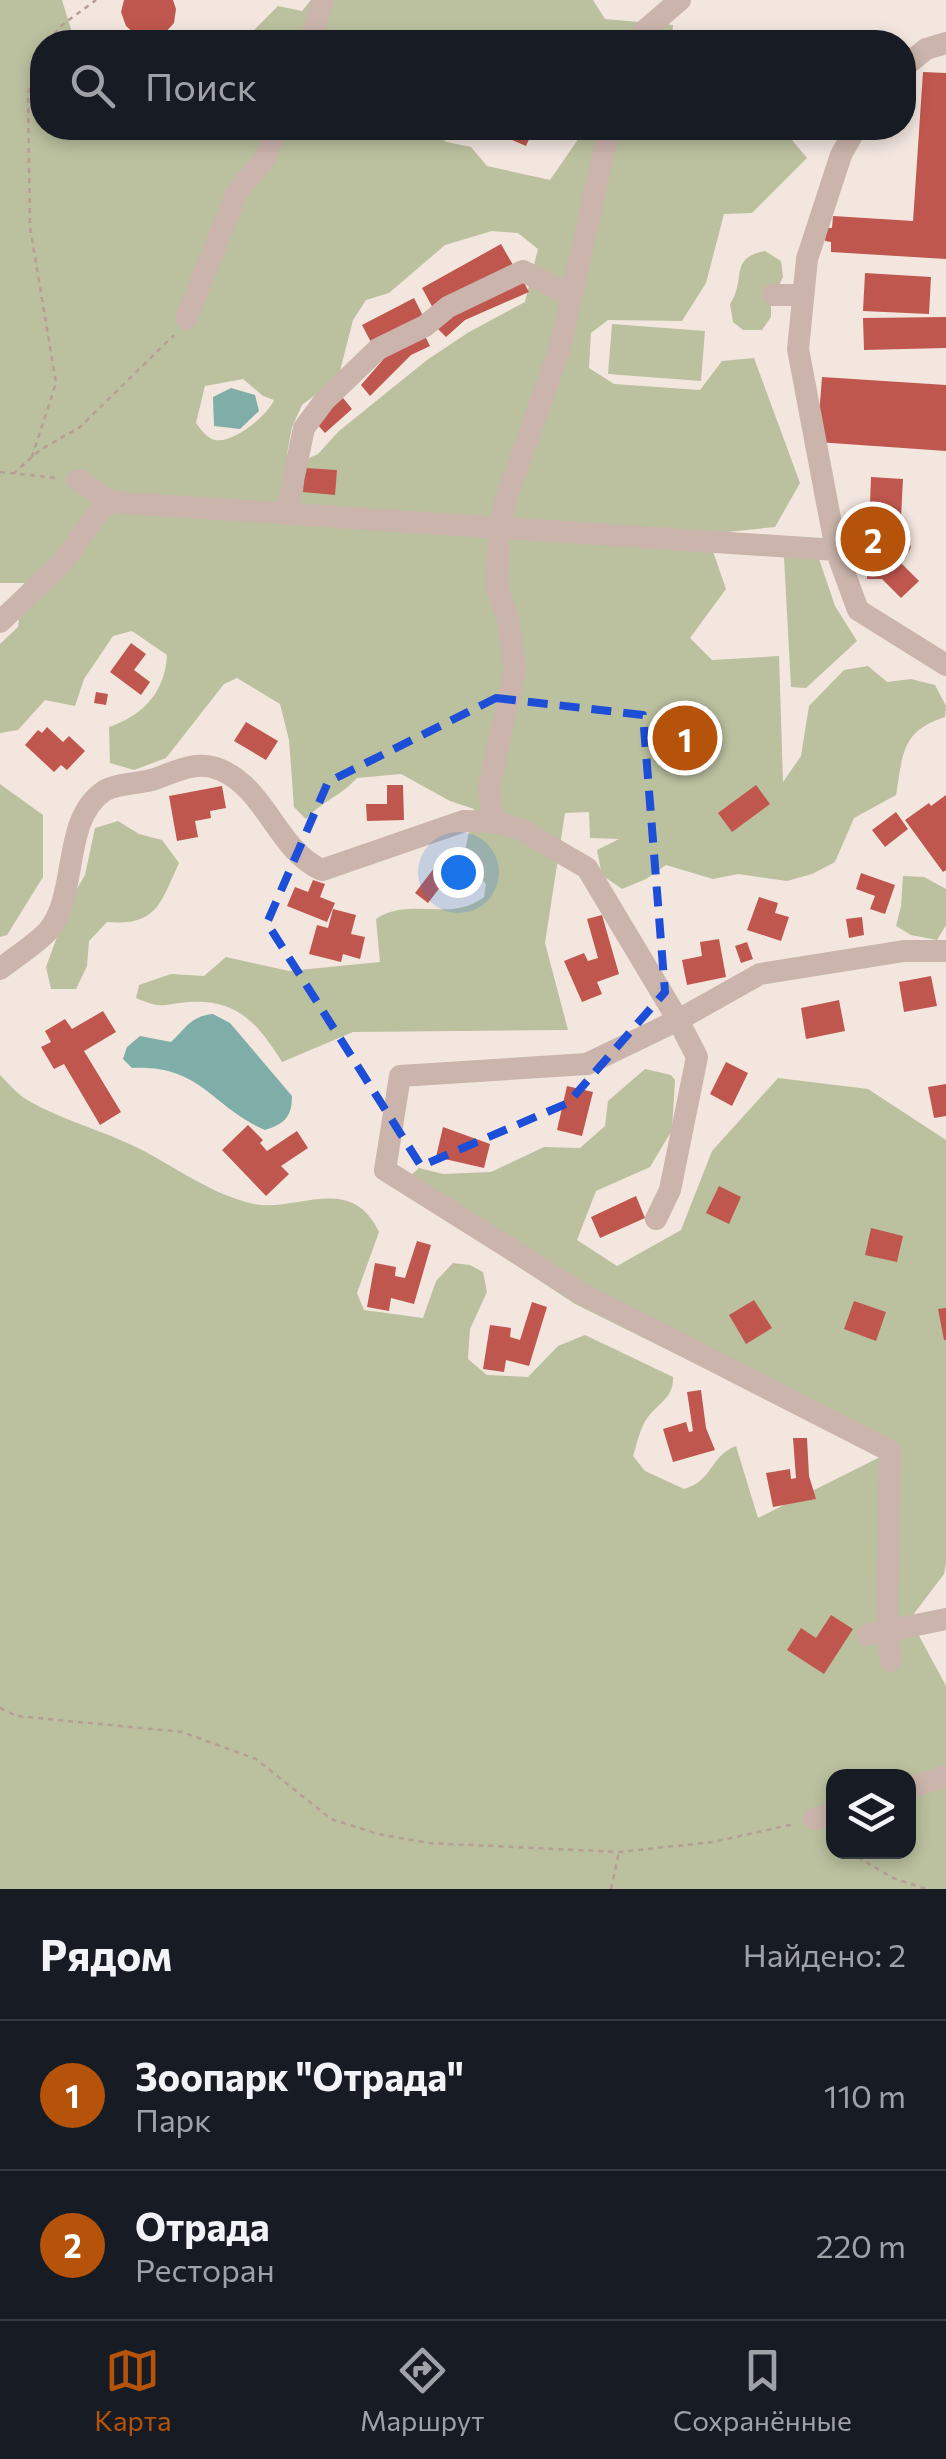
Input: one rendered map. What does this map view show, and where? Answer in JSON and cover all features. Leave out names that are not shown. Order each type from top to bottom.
[{"type":"lane","points":[[314,30],[323,0]]},
{"type":"lane","points":[[646,30],[680,0]]},
{"type":"lane","points":[[916,57],[926,49],[946,43]]},
{"type":"lane","points":[[186,319],[237,192],[264,160],[272,140]]},
{"type":"lane","points":[[494,822],[489,787],[515,670],[508,619],[498,588],[498,528],[560,348],[606,140]]},
{"type":"lane","points":[[849,140],[840,155],[812,242],[798,349],[836,550],[858,610],[946,665]]},
{"type":"lane","points":[[286,514],[304,428],[325,400],[378,350],[425,326],[448,306],[523,271],[572,296]]},
{"type":"lane","points":[[773,295],[803,294]]},
{"type":"lane","points":[[78,480],[111,502],[836,550]]},
{"type":"lane","points":[[0,622],[63,562],[94,518],[111,502]]},
{"type":"lane","points":[[0,598],[28,596]]},
{"type":"lane","points":[[0,969],[50,929],[64,894],[75,838],[90,807],[106,790],[143,783],[197,764],[222,771],[248,788],[304,862],[322,870],[464,820],[520,829],[587,868],[696,1057],[670,1190],[656,1219]]},
{"type":"lane","points":[[891,1661],[877,1633],[890,1451],[579,1292],[385,1170],[400,1076],[586,1064],[678,1020],[760,974],[904,951],[946,951]]},
{"type":"lane","points":[[877,1633],[946,1619]]},
{"type":"lane","points":[[916,1785],[946,1776]]},
{"type":"path","points":[[58,30],[96,0]]},
{"type":"path","points":[[30,86],[30,228],[56,383],[32,457]]},
{"type":"path","points":[[13,474],[32,457],[80,427],[167,343],[186,319]]},
{"type":"path","points":[[0,472],[78,480]]},
{"type":"path","points":[[0,1708],[17,1716],[182,1732],[256,1759],[331,1818],[378,1834],[429,1843],[619,1852],[713,1842],[824,1816]]},
{"type":"path","points":[[611,1889],[619,1852]]},
{"type":"path","points":[[861,1859],[893,1878],[926,1889]]},
{"type":"highlighted area","points":[[496,698],[643,715],[665,992],[568,1103],[421,1166],[267,923],[328,782]]},
{"type":"green space","points":[[0,0],[62,0],[71,30],[30,30],[30,140],[443,140],[471,147],[487,166],[550,180],[578,140],[792,140],[807,158],[752,213],[724,214],[706,283],[682,321],[608,320],[591,333],[589,368],[614,384],[700,390],[722,361],[754,358],[800,483],[775,527],[707,534],[726,589],[690,638],[712,660],[779,656],[783,782],[801,756],[809,706],[844,670],[868,666],[887,682],[911,679],[935,685],[946,706],[945,717],[912,737],[903,756],[896,795],[854,818],[835,862],[787,881],[738,874],[713,879],[666,865],[622,889],[602,875],[597,850],[619,839],[590,838],[589,812],[565,813],[545,943],[568,1030],[353,1032],[282,1062],[255,1026],[234,1010],[206,1002],[152,1004],[136,998],[139,985],[171,974],[204,976],[226,957],[289,971],[380,962],[376,919],[402,910],[458,908],[484,897],[486,884],[463,860],[474,809],[450,801],[401,774],[357,778],[306,819],[294,807],[289,740],[280,704],[237,678],[224,684],[166,758],[134,770],[110,763],[109,727],[132,716],[150,701],[165,669],[167,655],[132,631],[113,636],[84,679],[75,706],[45,700],[18,730],[0,733],[0,644],[18,627],[24,583],[0,583]],"holes":[[[492,231],[518,233],[538,249],[525,302],[427,360],[339,431],[318,454],[300,462],[287,454],[292,427],[302,405],[340,371],[353,320],[366,300],[389,293],[445,245]],[[243,379],[274,400],[257,420],[231,438],[212,439],[196,423],[205,386]]]},
{"type":"green space","points":[[311,0],[593,0],[605,19],[673,25],[673,30],[254,30],[278,6],[302,11]]},
{"type":"green space","points":[[765,251],[781,261],[783,277],[771,302],[771,317],[762,330],[743,330],[733,322],[730,304],[742,264]]},
{"type":"green space","points":[[612,324],[705,331],[701,381],[608,374]]},
{"type":"green space","points":[[818,556],[835,606],[857,641],[806,688],[791,687],[784,557]]},
{"type":"green space","points":[[0,784],[43,815],[43,877],[7,935],[0,937]]},
{"type":"green space","points":[[118,821],[139,834],[162,840],[179,863],[161,901],[147,916],[107,922],[89,941],[87,966],[76,989],[51,989],[46,967],[71,899],[85,875],[95,828]]},
{"type":"green space","points":[[903,876],[924,877],[946,889],[946,925],[937,940],[911,935],[896,926]]},
{"type":"green space","points":[[645,1069],[671,1075],[675,1080],[672,1130],[650,1167],[596,1191],[577,1240],[617,1266],[681,1230],[712,1151],[778,1078],[868,1089],[946,1140],[946,1563],[944,1574],[910,1619],[946,1686],[946,1889],[0,1889],[0,1075],[21,1096],[42,1108],[136,1147],[238,1200],[270,1205],[338,1199],[353,1204],[367,1214],[379,1232],[357,1293],[364,1310],[423,1318],[436,1281],[453,1263],[483,1272],[487,1292],[470,1329],[468,1359],[487,1375],[528,1377],[558,1346],[585,1335],[673,1377],[668,1395],[643,1426],[633,1456],[645,1471],[684,1489],[701,1480],[727,1450],[736,1446],[758,1518],[882,1456],[575,1304],[398,1187],[419,1168],[443,1174],[491,1172],[544,1147],[580,1148],[605,1126],[608,1101]]},
{"type":"water","points":[[231,388],[255,395],[259,411],[240,429],[214,426],[213,397]]},
{"type":"water","points":[[213,1014],[230,1023],[292,1096],[286,1119],[277,1125],[265,1130],[190,1080],[156,1069],[132,1068],[123,1059],[127,1047],[140,1036],[171,1042],[194,1020]]},
{"type":"building","points":[[124,0],[173,0],[176,9],[174,23],[168,30],[130,30],[121,12]]},
{"type":"building","points":[[923,72],[946,73],[946,259],[831,252],[831,242],[825,241],[826,228],[832,228],[833,216],[913,221]]},
{"type":"building","points":[[501,244],[513,265],[434,310],[422,288]]},
{"type":"building","points":[[865,273],[931,277],[929,314],[863,311]]},
{"type":"building","points":[[522,279],[529,292],[465,320],[446,337],[437,328],[479,296]]},
{"type":"building","points":[[414,298],[425,320],[373,346],[362,325]]},
{"type":"building","points":[[946,317],[946,348],[864,350],[863,318]]},
{"type":"building","points":[[424,334],[430,346],[411,355],[370,396],[361,385],[388,354]]},
{"type":"building","points":[[822,377],[946,385],[946,451],[817,442]]},
{"type":"building","points":[[343,398],[352,409],[325,433],[315,422]]},
{"type":"building","points":[[305,468],[337,470],[335,495],[303,492]]},
{"type":"building","points":[[871,477],[903,479],[900,537],[908,540],[911,547],[905,559],[899,561],[919,581],[901,598],[882,579],[867,579],[868,557],[842,556],[843,531],[869,533]]},
{"type":"building","points":[[131,643],[146,654],[134,670],[150,682],[141,695],[110,672]]},
{"type":"building","points":[[96,692],[108,694],[106,705],[94,703]]},
{"type":"building","points":[[246,722],[278,741],[266,760],[234,741]]},
{"type":"building","points":[[47,727],[63,742],[69,736],[85,751],[67,770],[61,765],[54,772],[25,745],[38,730],[42,733]]},
{"type":"building","points":[[387,785],[403,785],[404,820],[367,821],[366,804],[387,804]]},
{"type":"building","points":[[756,785],[770,804],[732,832],[718,813]]},
{"type":"building","points":[[222,786],[226,808],[210,811],[211,818],[195,821],[198,837],[177,841],[169,796]]},
{"type":"building","points":[[946,795],[946,870],[943,872],[905,820]]},
{"type":"building","points":[[896,812],[908,829],[885,847],[872,830]]},
{"type":"building","points":[[438,863],[465,883],[454,896],[441,886],[428,903],[415,893]]},
{"type":"building","points":[[861,873],[895,885],[885,914],[870,909],[875,896],[856,889]]},
{"type":"building","points":[[313,880],[325,884],[320,897],[335,903],[327,922],[287,906],[295,887],[308,892]]},
{"type":"building","points":[[759,897],[778,903],[775,913],[789,917],[781,941],[747,930]]},
{"type":"building","points":[[333,909],[356,915],[351,934],[365,937],[360,959],[343,954],[341,962],[309,954],[317,925],[328,928]]},
{"type":"building","points":[[602,915],[619,974],[597,982],[602,994],[582,1002],[564,961],[584,953],[588,961],[598,958],[587,919]]},
{"type":"building","points":[[862,917],[864,935],[849,938],[846,919]]},
{"type":"building","points":[[719,939],[726,977],[687,985],[682,960],[702,956],[700,942]]},
{"type":"building","points":[[747,942],[753,959],[741,963],[735,946]]},
{"type":"building","points":[[931,976],[937,1006],[904,1012],[899,982]]},
{"type":"building","points":[[839,1000],[845,1031],[806,1039],[801,1008]]},
{"type":"building","points":[[103,1011],[116,1032],[84,1051],[121,1112],[100,1125],[64,1064],[54,1069],[41,1047],[51,1042],[45,1031],[65,1019],[72,1029]]},
{"type":"building","points":[[726,1062],[748,1073],[732,1106],[710,1094]]},
{"type":"building","points":[[946,1084],[946,1116],[934,1118],[928,1087]]},
{"type":"building","points":[[567,1086],[593,1092],[582,1136],[557,1130]]},
{"type":"building","points":[[248,1125],[263,1140],[260,1143],[267,1151],[297,1131],[308,1148],[281,1166],[289,1174],[266,1196],[222,1150]]},
{"type":"building","points":[[443,1127],[490,1144],[484,1168],[436,1157]]},
{"type":"building","points":[[719,1186],[741,1197],[729,1224],[706,1213]]},
{"type":"building","points":[[636,1196],[645,1218],[600,1238],[591,1217]]},
{"type":"building","points":[[871,1228],[903,1236],[897,1262],[865,1255]]},
{"type":"building","points":[[417,1241],[431,1245],[414,1304],[391,1298],[389,1311],[367,1307],[375,1263],[396,1267],[395,1276],[405,1278]]},
{"type":"building","points":[[754,1300],[772,1328],[746,1344],[729,1315]]},
{"type":"building","points":[[854,1301],[886,1312],[876,1341],[844,1329]]},
{"type":"building","points":[[532,1302],[547,1307],[529,1366],[506,1360],[504,1372],[483,1369],[490,1325],[511,1328],[510,1337],[520,1340]]},
{"type":"building","points":[[946,1308],[946,1340],[944,1340],[938,1309]]},
{"type":"building","points":[[701,1390],[706,1428],[715,1450],[673,1462],[663,1429],[686,1422],[689,1432],[693,1431],[687,1392]]},
{"type":"building","points":[[793,1438],[807,1438],[809,1476],[816,1499],[773,1507],[766,1473],[790,1469],[791,1479],[796,1478]]},
{"type":"building","points":[[831,1615],[853,1629],[824,1674],[787,1650],[801,1628],[816,1638]]},
{"type":"place","name":"Отрада","points":[[873,539]]},
{"type":"place","name":"Зоопарк \"Отрада\"","points":[[685,738]]}]
